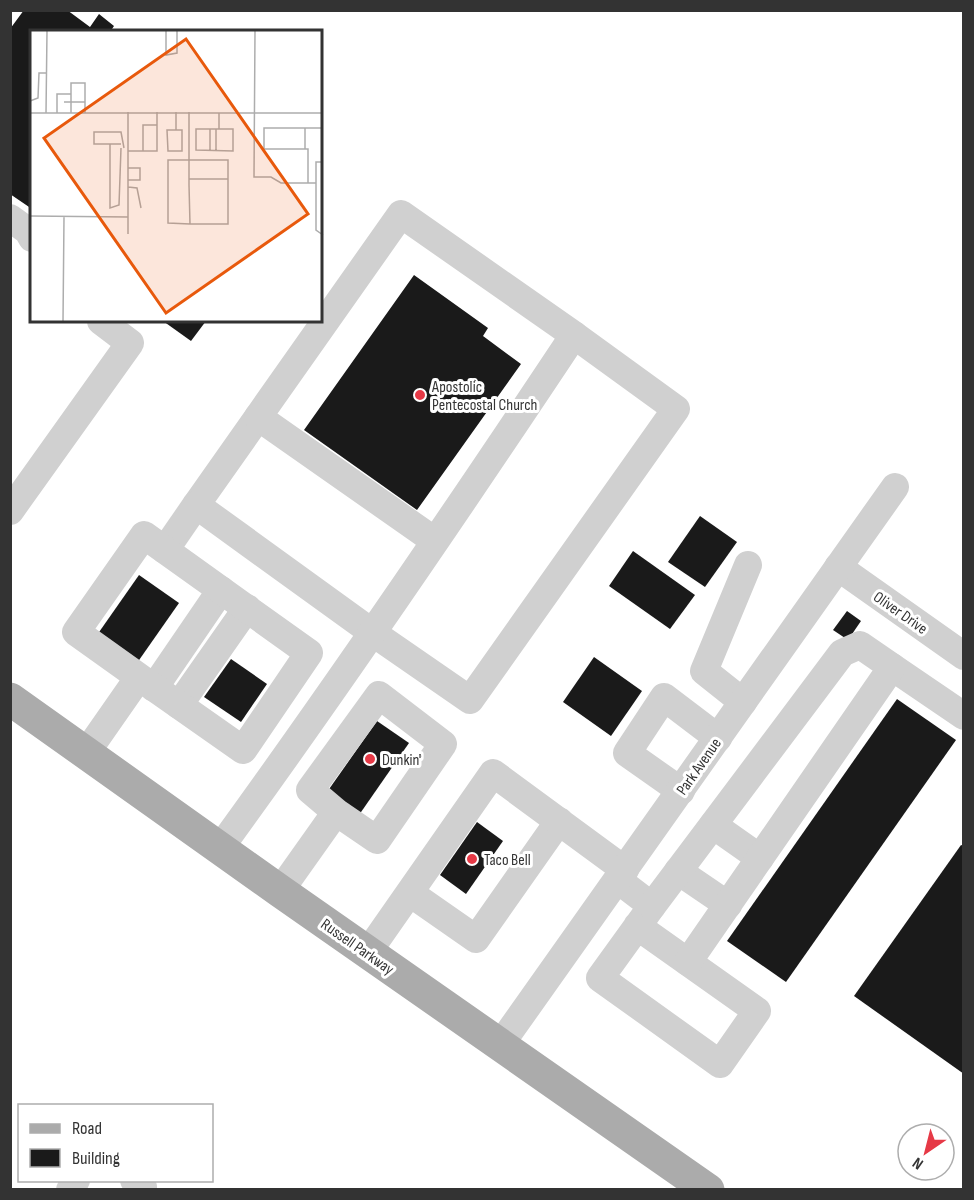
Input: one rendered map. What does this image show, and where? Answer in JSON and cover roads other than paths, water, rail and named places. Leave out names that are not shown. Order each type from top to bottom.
[{"type":"main road","name":"Russell Parkway","points":[[10,699],[704,1188]]},
{"type":"street","points":[[165,550],[196,505],[401,214],[676,409],[470,700],[196,505]]},
{"type":"street","points":[[10,218],[30,234]]},
{"type":"street","points":[[10,511],[130,343],[102,322]]},
{"type":"street","points":[[220,848],[373,633],[574,335]]},
{"type":"street","points":[[258,417],[435,541]]},
{"type":"street","name":"Park Avenue","points":[[501,1045],[895,487]]},
{"type":"street","points":[[243,750],[309,653],[144,535],[76,632],[243,750],[318,778]]},
{"type":"street","points":[[743,702],[704,671],[748,565]]},
{"type":"street","name":"Oliver Drive","points":[[838,567],[963,656]]},
{"type":"street","points":[[86,753],[221,590]]},
{"type":"street","points":[[179,705],[247,608]]},
{"type":"street","points":[[368,952],[494,773],[559,821],[621,875],[644,916],[688,962],[757,1011],[720,1064],[600,978],[644,916],[842,653],[860,645],[963,716]]},
{"type":"street","points":[[688,962],[892,667]]},
{"type":"street","points":[[379,695],[443,744],[377,840],[336,812],[310,790],[379,695]]},
{"type":"street","points":[[718,738],[664,698],[627,753],[683,788],[760,858]]},
{"type":"street","points":[[280,891],[336,812]]},
{"type":"street","points":[[410,892],[476,939],[559,821]]},
{"type":"street","points":[[678,871],[728,905]]},
{"type":"place","name":"Apostolic Pentecostal Church","points":[[420,395]]},
{"type":"place","name":"Dunkin'","points":[[370,759]]},
{"type":"place","name":"Taco Bell","points":[[472,859]]}]
